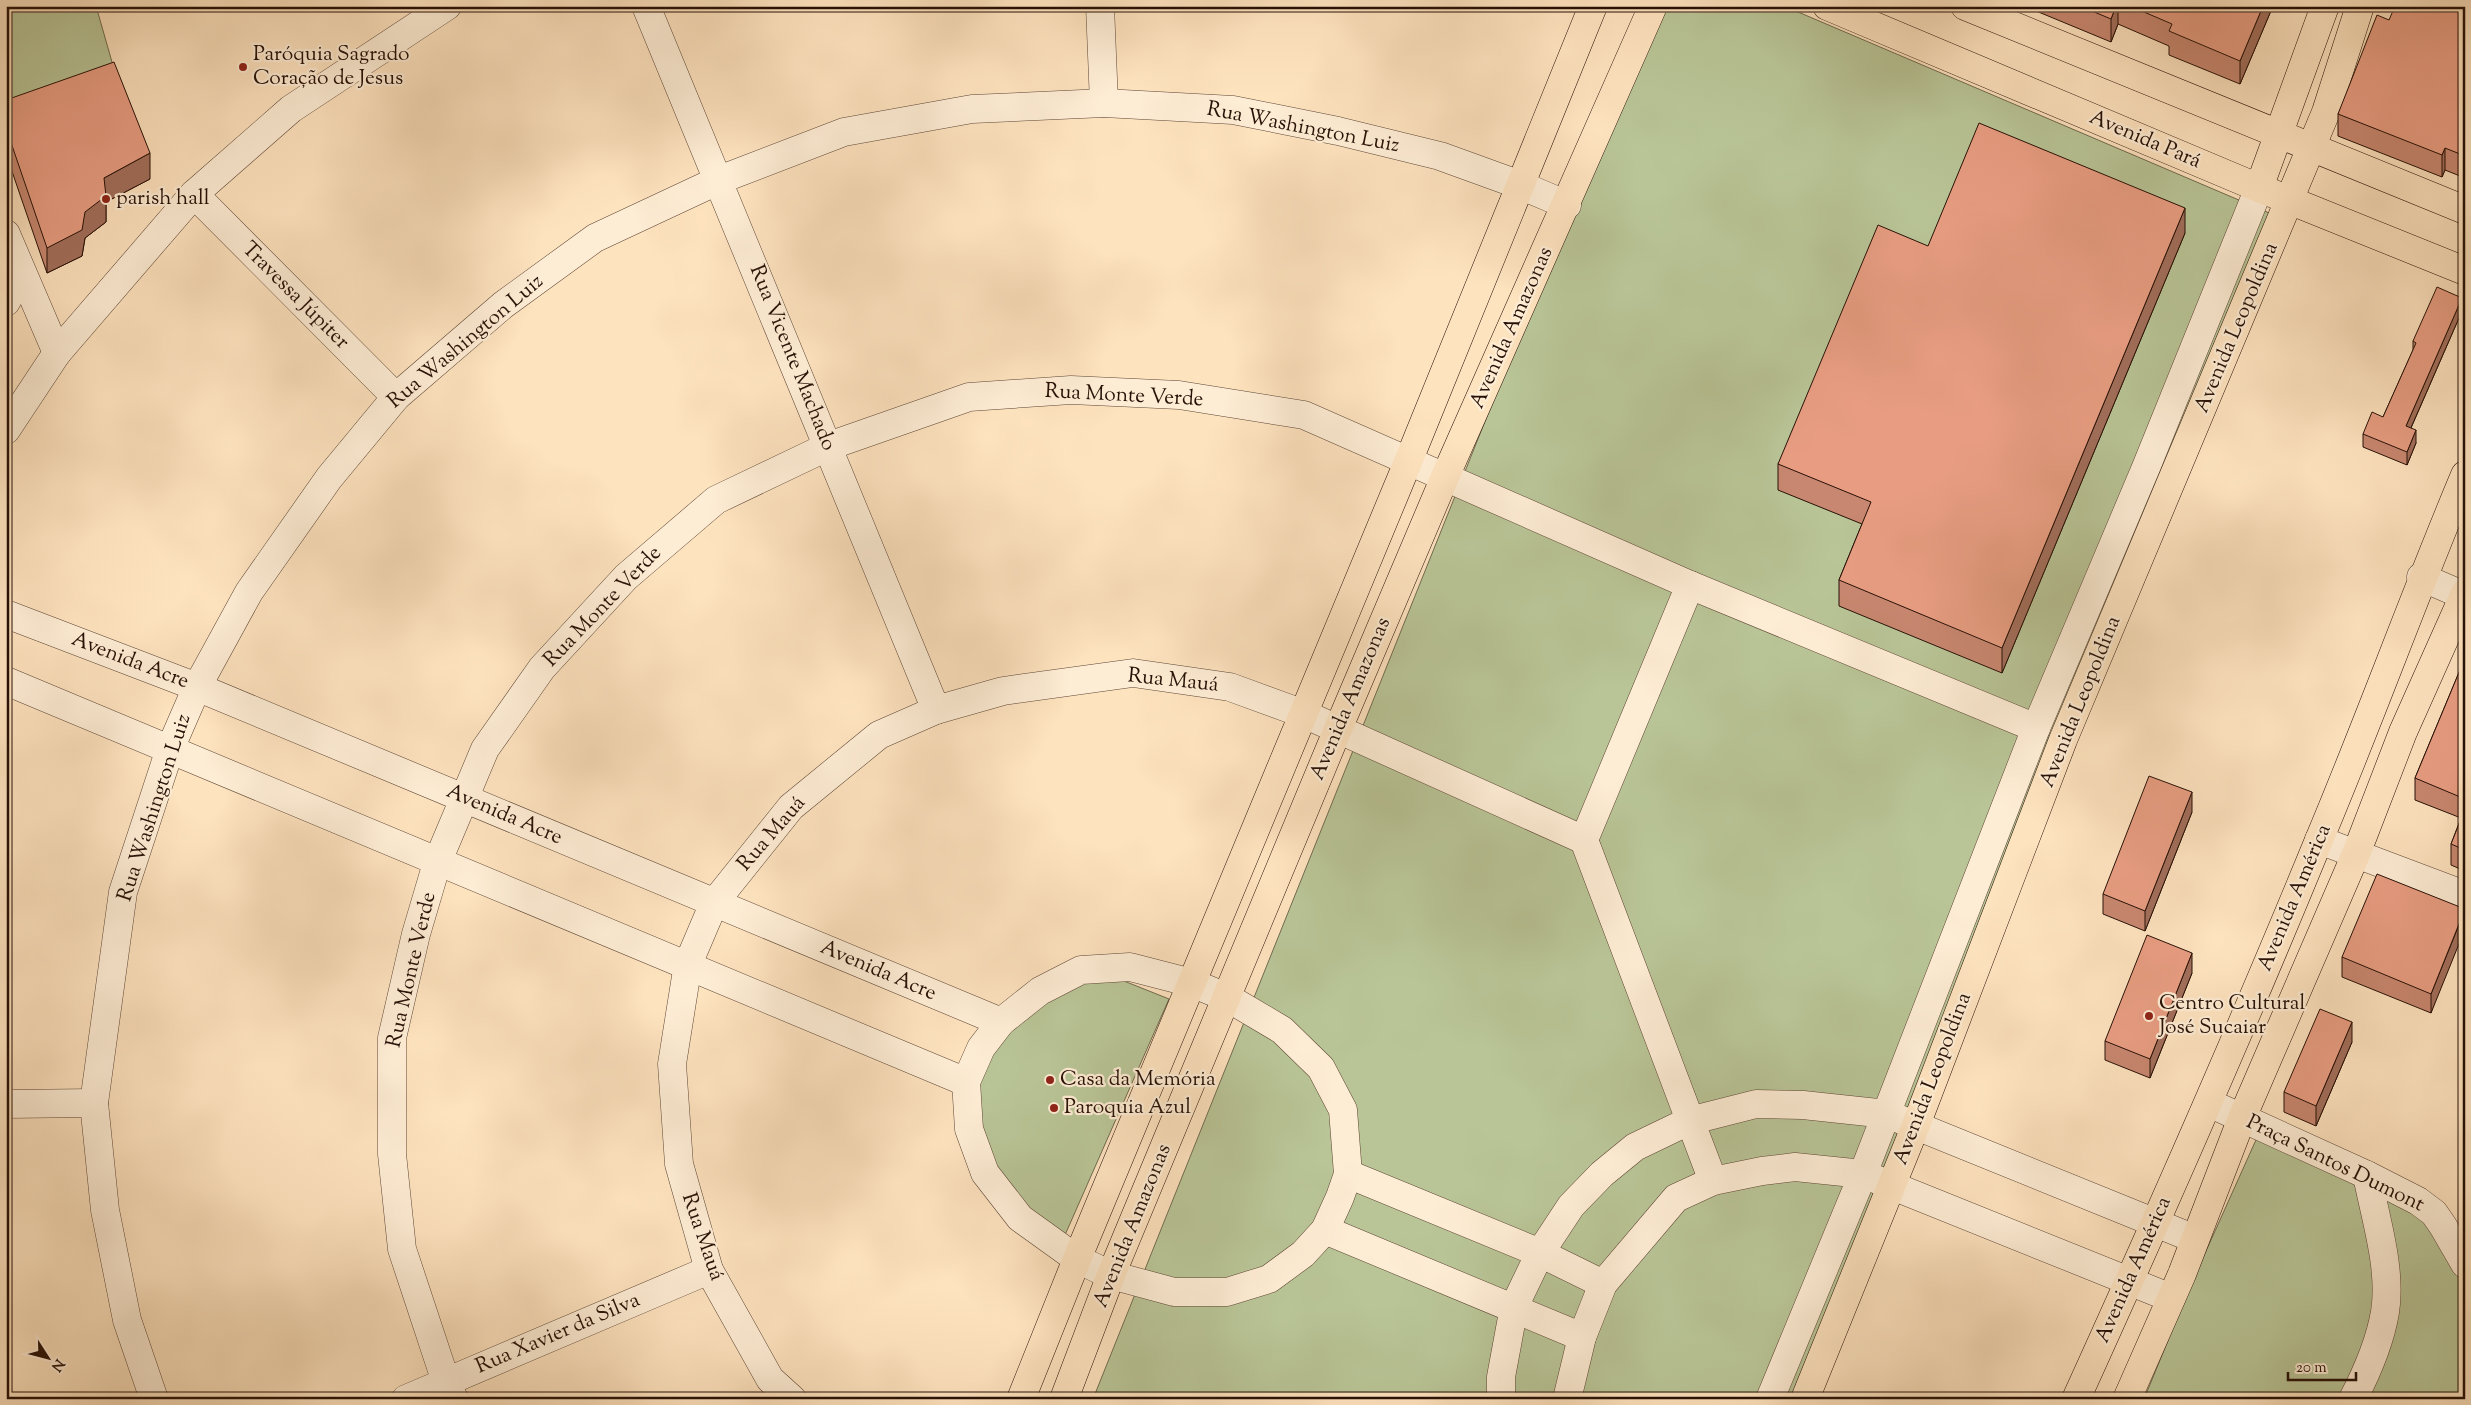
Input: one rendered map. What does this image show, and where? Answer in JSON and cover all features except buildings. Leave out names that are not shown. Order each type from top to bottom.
[{"type":"main road","name":"Avenida Amazonas","points":[[1022,1399],[1077,1259],[1408,462],[1594,6]]},
{"type":"main road","name":"Avenida Amazonas","points":[[1064,1399],[1111,1275],[1228,998],[1338,730],[1445,477],[1567,205],[1653,6]]},
{"type":"main road","name":"Avenida Pará","points":[[1827,6],[2290,201],[2465,271]]},
{"type":"main road","points":[[1965,6],[2278,132],[2465,210]]},
{"type":"main road","points":[[2259,188],[2325,6]]},
{"type":"main road","name":"Avenida Leopoldina","points":[[1805,1399],[1916,1125],[2063,740],[2326,112],[2360,6]]},
{"type":"main road","name":"Avenida América","points":[[2076,1399],[2209,1104],[2369,719],[2422,577],[2465,475]]},
{"type":"main road","name":"Avenida América","points":[[2127,1399],[2171,1298],[2242,1118],[2356,854],[2403,732],[2464,595]]},
{"type":"street","points":[[6,430],[57,353],[194,194],[291,109],[447,6]]},
{"type":"street","name":"Rua Vicente Machado","points":[[646,6],[936,710]]},
{"type":"street","points":[[1100,6],[1104,103]]},
{"type":"street","name":"Rua Washington Luiz","points":[[154,1399],[127,1320],[105,1210],[94,1103],[123,892],[170,749],[196,687],[254,585],[329,478],[396,398],[503,305],[595,238],[719,180],[844,132],[972,110],[1104,103],[1233,110],[1338,131],[1440,156],[1520,185],[1567,205]]},
{"type":"street","points":[[1770,1399],[1887,1114],[2036,728],[2143,474],[2259,188]]},
{"type":"street","name":"Travessa Júpiter","points":[[194,194],[396,398]]},
{"type":"street","points":[[6,234],[57,353]]},
{"type":"street","points":[[6,302],[22,273]]},
{"type":"street","name":"Rua Monte Verde","points":[[450,1390],[402,1249],[392,1154],[392,1038],[416,934],[438,863],[464,798],[485,749],[542,668],[626,577],[716,500],[828,446],[969,397],[1071,390],[1179,395],[1304,415],[1690,585],[2036,728]]},
{"type":"street","points":[[2422,577],[2464,595]]},
{"type":"street","points":[[1690,585],[1584,840],[1713,1181]]},
{"type":"street","name":"Avenida Acre","points":[[6,614],[196,687],[1000,1022]]},
{"type":"street","name":"Rua Mauá","points":[[792,1399],[770,1379],[709,1270],[679,1164],[672,1064],[688,964],[714,903],[791,807],[880,735],[936,710],[1003,691],[1133,673],[1230,687],[1304,714],[1584,840]]},
{"type":"street","points":[[6,680],[438,863],[688,964],[966,1082]]},
{"type":"street","points":[[2319,840],[2465,895]]},
{"type":"street","points":[[1130,967],[1192,983],[1228,998],[1282,1030],[1321,1068],[1343,1110],[1348,1174],[1325,1230],[1302,1254],[1269,1279],[1227,1292],[1174,1292],[1111,1275],[1077,1259],[1020,1218],[985,1173],[969,1129],[966,1082],[981,1048],[1000,1022],[1040,991],[1081,970],[1130,967]]},
{"type":"street","points":[[6,1104],[94,1103]]},
{"type":"street","points":[[1501,1399],[1501,1377],[1514,1307],[1540,1253],[1571,1206],[1602,1174],[1635,1147],[1689,1121],[1756,1104],[1803,1105],[1887,1114],[2195,1239]]},
{"type":"street","name":"Praça Santos Dumont","points":[[2209,1104],[2367,1175],[2418,1201],[2434,1213],[2465,1264]]},
{"type":"street","points":[[1567,1399],[1582,1337],[1603,1284],[1676,1198],[1713,1181],[1795,1167],[1863,1174],[2171,1298]]},
{"type":"street","points":[[1348,1174],[1540,1253],[1603,1284]]},
{"type":"street","points":[[2353,1399],[2367,1372],[2385,1312],[2385,1263],[2367,1175]]},
{"type":"street","points":[[1325,1230],[1514,1307],[1582,1337]]},
{"type":"street","name":"Rua Xavier da Silva","points":[[406,1399],[450,1390],[709,1270]]},
{"type":"green space","points":[[6,6],[96,6],[116,76],[6,115]]},
{"type":"green space","points":[[1665,6],[1784,6],[2288,221],[1805,1399],[1093,1399],[1571,207]]},
{"type":"green space","points":[[1084,979],[1124,981],[1169,999],[1065,1235],[1032,1214],[996,1170],[979,1128],[979,1083],[1007,1026]]},
{"type":"green space","points":[[2260,1131],[2386,1195],[2440,1232],[2465,1277],[2465,1399],[2144,1399],[2193,1280]]},
{"type":"place","name":"Paróquia Sagrado Coração de Jesus","points":[[243,67]]},
{"type":"place","name":"parish hall","points":[[106,199]]},
{"type":"place","name":"Centro Cultural José Sucaiar","points":[[2149,1016]]},
{"type":"place","name":"Casa da Memória","points":[[1050,1080]]},
{"type":"place","name":"Paroquia Azul","points":[[1054,1108]]}]
